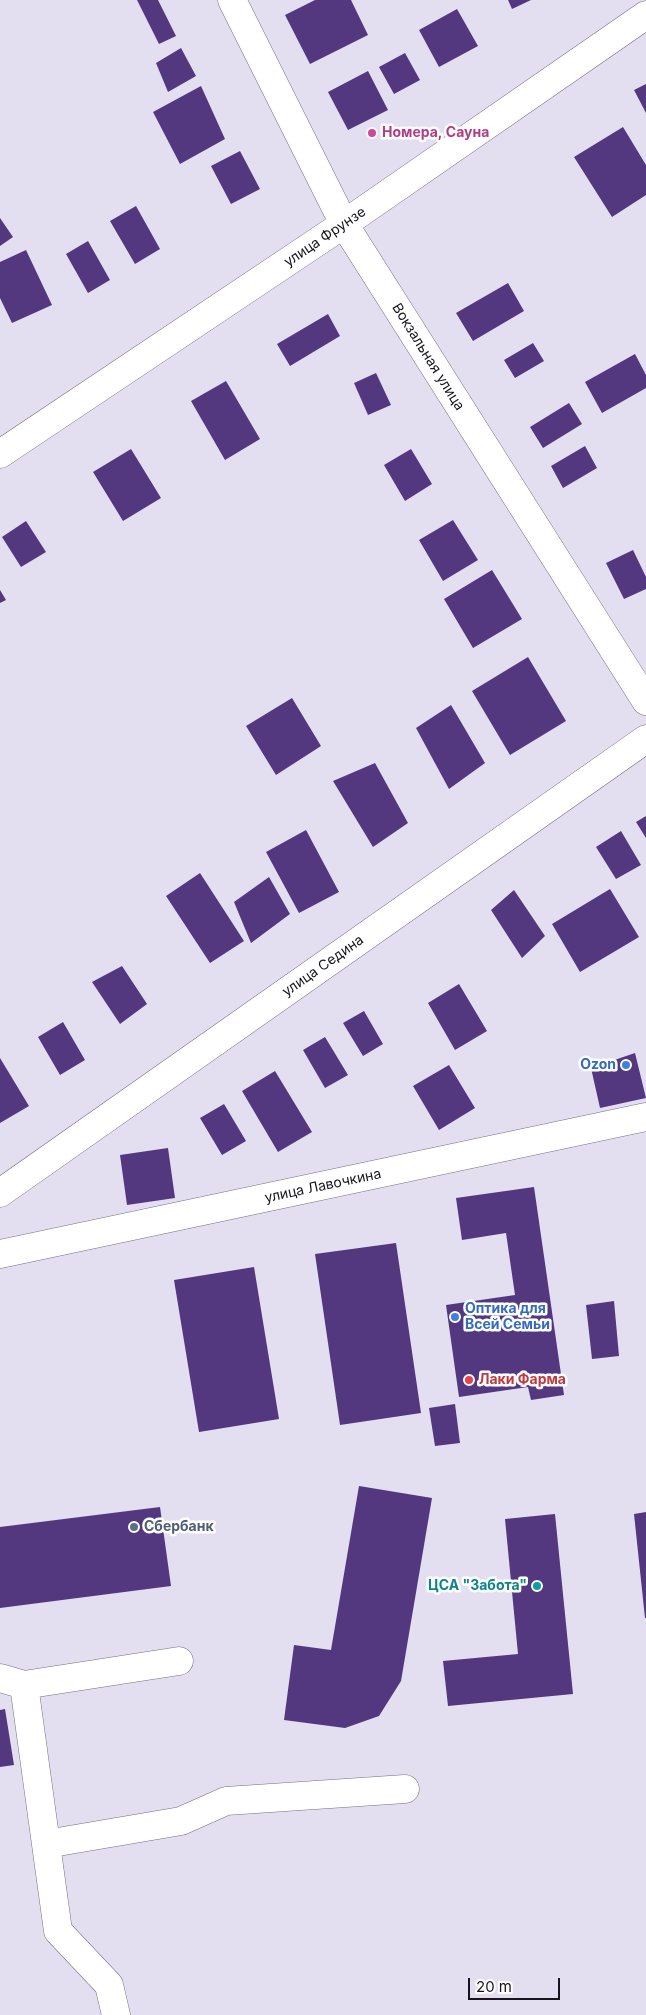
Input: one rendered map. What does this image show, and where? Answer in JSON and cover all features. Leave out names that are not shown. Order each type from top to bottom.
[{"type":"street","name":"Вокзальная улица","points":[[232,0],[344,224],[646,701]]},
{"type":"street","name":"улица Фрунзе","points":[[0,454],[344,224],[646,15]]},
{"type":"street","name":"улица Седина","points":[[0,1193],[646,739]]},
{"type":"street","name":"улица Лавочкина","points":[[0,1254],[646,1117]]},
{"type":"street","points":[[116,2015],[109,1985],[58,1931],[46,1844],[12,1682],[179,1661]]},
{"type":"street","points":[[46,1844],[181,1820],[226,1801],[405,1789]]},
{"type":"building","points":[[137,0],[158,0],[176,36],[159,44]]},
{"type":"building","points":[[315,0],[351,0],[368,35],[310,64],[285,15]]},
{"type":"building","points":[[508,0],[531,0],[512,9]]},
{"type":"building","points":[[457,9],[478,46],[439,67],[419,30]]},
{"type":"building","points":[[181,48],[196,76],[168,92],[156,63]]},
{"type":"building","points":[[405,53],[420,80],[394,94],[379,67]]},
{"type":"building","points":[[368,71],[388,110],[348,130],[328,92]]},
{"type":"building","points":[[646,84],[646,113],[634,90]]},
{"type":"building","points":[[201,86],[225,139],[180,164],[153,112]]},
{"type":"building","points":[[623,127],[646,165],[646,195],[612,217],[574,157]]},
{"type":"building","points":[[240,151],[260,189],[231,204],[211,166]]},
{"type":"building","points":[[136,206],[160,249],[135,264],[110,221]]},
{"type":"building","points":[[0,218],[13,237],[0,246]]},
{"type":"building","points":[[88,241],[110,280],[88,293],[66,254]]},
{"type":"building","points":[[26,250],[52,305],[12,323],[0,298],[0,262]]},
{"type":"building","points":[[508,283],[524,311],[473,341],[456,313]]},
{"type":"building","points":[[328,314],[340,336],[290,366],[277,344]]},
{"type":"building","points":[[533,343],[544,361],[515,378],[504,360]]},
{"type":"building","points":[[635,354],[646,375],[646,388],[602,413],[585,382]]},
{"type":"building","points":[[376,373],[391,405],[368,415],[354,383]]},
{"type":"building","points":[[226,381],[260,439],[225,460],[191,401]]},
{"type":"building","points":[[569,403],[582,424],[543,448],[530,427]]},
{"type":"building","points":[[585,446],[597,468],[563,488],[551,466]]},
{"type":"building","points":[[131,449],[161,498],[123,521],[93,472]]},
{"type":"building","points":[[411,449],[432,484],[405,501],[384,465]]},
{"type":"building","points":[[453,520],[478,560],[443,581],[419,540]]},
{"type":"building","points":[[26,521],[46,552],[21,567],[2,537]]},
{"type":"building","points":[[633,550],[646,577],[646,589],[624,599],[606,563]]},
{"type":"building","points":[[492,570],[522,619],[473,648],[444,599]]},
{"type":"building","points":[[0,590],[6,600],[0,603]]},
{"type":"building","points":[[528,657],[566,721],[510,755],[472,691]]},
{"type":"building","points":[[292,698],[321,746],[276,775],[246,726]]},
{"type":"building","points":[[451,705],[485,763],[449,789],[416,728]]},
{"type":"building","points":[[375,763],[408,823],[373,847],[333,781]]},
{"type":"building","points":[[646,816],[646,838],[636,822]]},
{"type":"building","points":[[306,830],[339,892],[299,913],[266,852]]},
{"type":"building","points":[[621,831],[641,865],[616,879],[596,847]]},
{"type":"building","points":[[200,873],[244,941],[210,963],[166,896]]},
{"type":"building","points":[[269,877],[290,914],[251,943],[234,902]]},
{"type":"building","points":[[610,889],[639,937],[580,972],[552,924]]},
{"type":"building","points":[[514,890],[545,936],[522,958],[491,910]]},
{"type":"building","points":[[122,966],[147,1004],[120,1024],[92,982]]},
{"type":"building","points":[[459,984],[487,1031],[455,1050],[428,1003]]},
{"type":"building","points":[[364,1011],[383,1044],[363,1056],[343,1023]]},
{"type":"building","points":[[63,1022],[85,1060],[60,1075],[38,1037]]},
{"type":"building","points":[[325,1037],[348,1075],[325,1088],[303,1050]]},
{"type":"building","points":[[635,1053],[646,1098],[600,1108],[591,1068]]},
{"type":"building","points":[[0,1058],[29,1106],[0,1123]]},
{"type":"building","points":[[449,1065],[475,1108],[439,1130],[413,1086]]},
{"type":"building","points":[[275,1071],[312,1132],[278,1152],[242,1091]]},
{"type":"building","points":[[224,1104],[246,1141],[222,1155],[200,1118]]},
{"type":"building","points":[[168,1148],[175,1198],[127,1205],[120,1155]]},
{"type":"building","points":[[534,1187],[564,1395],[531,1400],[528,1387],[459,1397],[446,1305],[515,1295],[506,1233],[462,1240],[456,1198]]},
{"type":"building","points":[[396,1243],[421,1413],[340,1425],[315,1254]]},
{"type":"building","points":[[254,1267],[279,1419],[199,1432],[174,1280]]},
{"type":"building","points":[[614,1301],[619,1356],[592,1359],[586,1305]]},
{"type":"building","points":[[455,1404],[460,1443],[435,1446],[429,1408]]},
{"type":"building","points":[[359,1486],[432,1498],[401,1681],[379,1716],[345,1728],[284,1720],[294,1645],[331,1650]]},
{"type":"building","points":[[160,1507],[171,1586],[0,1608],[0,1527]]},
{"type":"building","points":[[646,1512],[646,1618],[645,1618],[634,1514]]},
{"type":"building","name":"ЦСА \"Забота\"","points":[[555,1514],[573,1694],[448,1706],[443,1661],[518,1654],[505,1519]]},
{"type":"building","points":[[5,1709],[14,1765],[0,1767],[0,1710]]},
{"type":"place","name":"Номера, Сауна","points":[[372,133]]},
{"type":"place","name":"Ozon","points":[[626,1065]]},
{"type":"place","name":"Оптика для Всей Семьи","points":[[455,1317]]},
{"type":"place","name":"Лаки Фарма","points":[[469,1380]]},
{"type":"place","name":"Сбербанк","points":[[134,1527]]},
{"type":"place","name":"ЦСА \"Забота\"","points":[[537,1586]]}]
